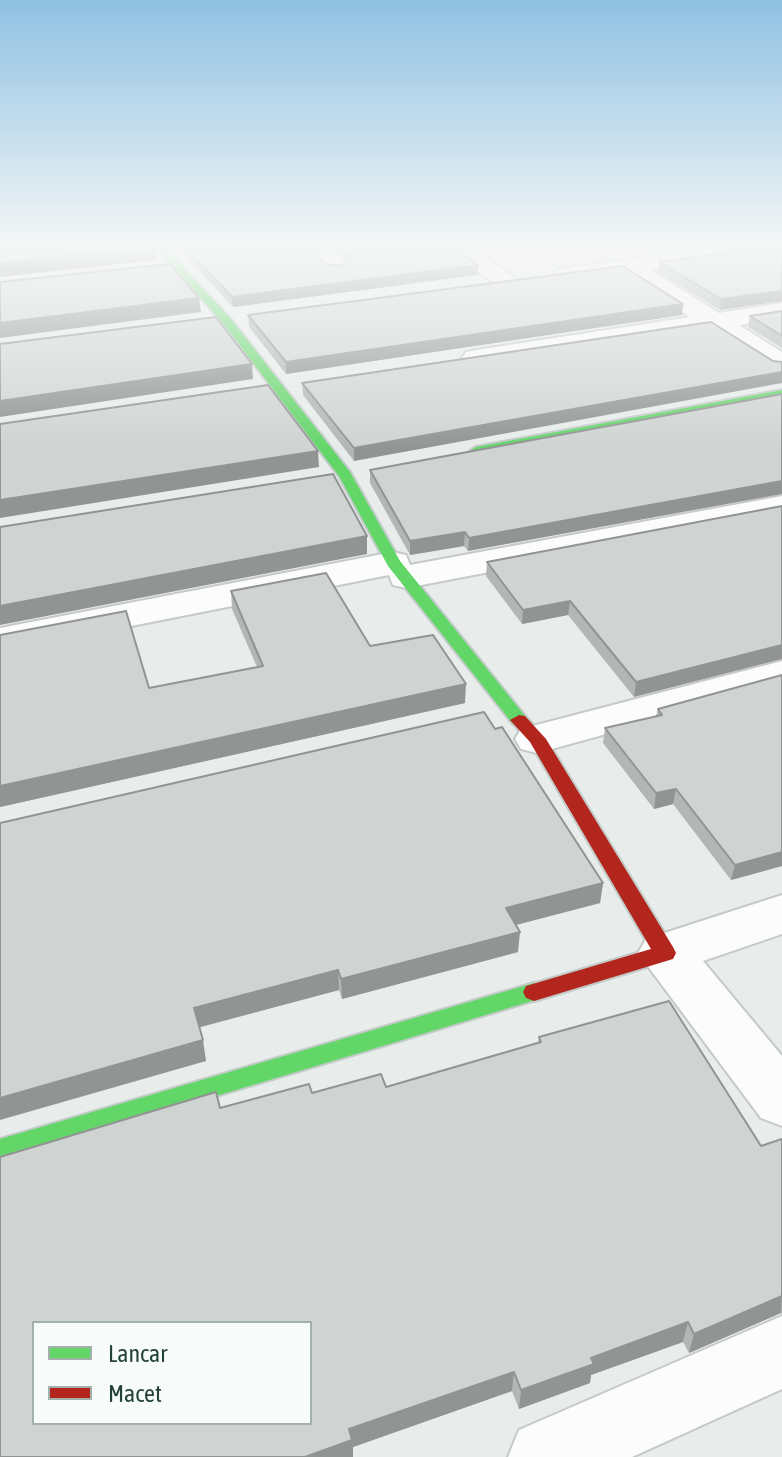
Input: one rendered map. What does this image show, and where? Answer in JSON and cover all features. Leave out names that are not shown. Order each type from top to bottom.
[{"type":"street","points":[[221,314],[345,475],[400,570],[523,724],[665,953],[782,1100]]},
{"type":"street","points":[[705,314],[782,364]]},
{"type":"street","points":[[738,314],[782,339]]},
{"type":"street","points":[[449,362],[763,314]]},
{"type":"street","points":[[195,324],[257,316]]},
{"type":"street","points":[[246,393],[308,384]]},
{"type":"street","points":[[454,455],[782,394]]},
{"type":"street","points":[[0,640],[782,506]]},
{"type":"street","points":[[463,719],[523,724],[782,673]]},
{"type":"street","points":[[0,1150],[665,953],[782,914]]},
{"type":"street","points":[[546,1457],[782,1352]]},
{"type":"building","points":[[0,314],[72,314],[0,323]]},
{"type":"building","points":[[256,314],[615,314],[286,362],[248,315]]},
{"type":"building","points":[[782,314],[782,336],[750,316]]},
{"type":"building","points":[[216,317],[252,364],[0,401],[0,344]]},
{"type":"building","points":[[711,322],[773,361],[782,362],[782,372],[354,448],[302,383]]},
{"type":"building","points":[[268,385],[318,451],[0,500],[0,424]]},
{"type":"building","points":[[782,394],[782,481],[469,538],[465,532],[410,541],[370,470]]},
{"type":"building","points":[[333,474],[367,536],[0,606],[0,527]]},
{"type":"building","points":[[782,506],[782,645],[636,682],[570,601],[523,610],[487,562]]},
{"type":"building","points":[[326,573],[370,646],[433,635],[466,684],[0,786],[0,635],[126,611],[149,688],[263,666],[231,591]]},
{"type":"building","points":[[782,675],[782,852],[735,865],[676,789],[656,793],[605,728],[662,715],[658,709]]},
{"type":"building","points":[[484,712],[495,729],[502,727],[603,883],[506,908],[520,932],[341,979],[338,970],[194,1008],[203,1040],[0,1098],[0,823]]},
{"type":"building","points":[[669,1001],[761,1146],[782,1139],[782,1296],[694,1334],[688,1322],[591,1358],[594,1364],[521,1390],[514,1372],[349,1429],[352,1440],[305,1457],[0,1457],[0,1157],[216,1092],[220,1108],[309,1084],[312,1093],[381,1074],[386,1087],[541,1042],[539,1037]]},
{"type":"traffic: fast","points":[[221,314],[345,475],[393,563],[519,720]]},
{"type":"traffic: fast","points":[[476,451],[782,394]]},
{"type":"traffic: fast","points":[[0,1150],[534,992]]},
{"type":"traffic: jam","points":[[519,720],[537,739],[665,953],[534,992]]}]
